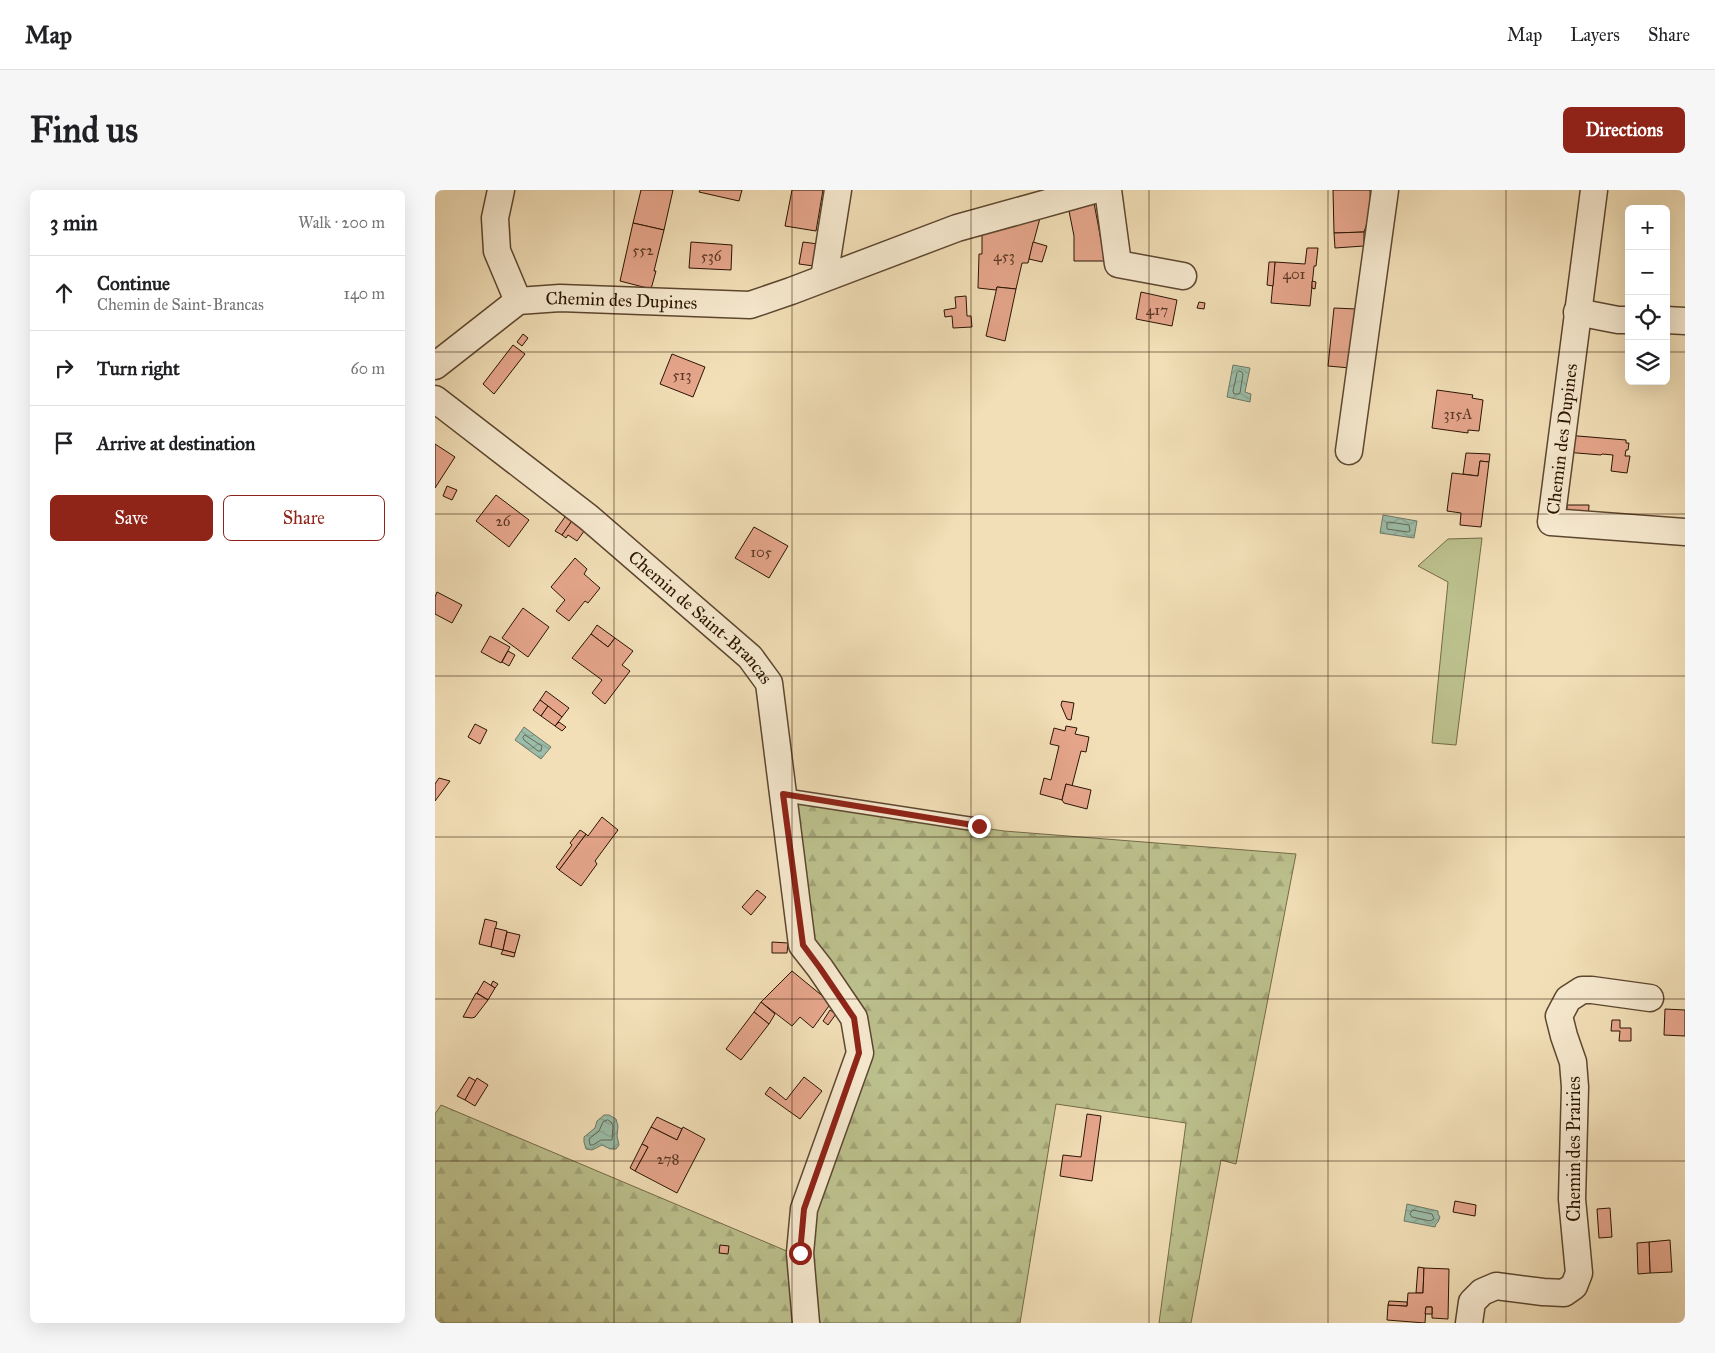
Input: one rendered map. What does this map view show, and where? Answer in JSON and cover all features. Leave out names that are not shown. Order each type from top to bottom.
[{"type":"street","points":[[435,366],[518,301],[497,251],[495,218],[501,190]]},
{"type":"street","points":[[824,278],[838,190]]},
{"type":"street","name":"Chemin des Dupines","points":[[518,301],[560,298],[750,305],[957,228],[1059,195],[1094,190]]},
{"type":"street","points":[[1109,190],[1118,264],[1183,276]]},
{"type":"street","points":[[1349,451],[1385,190]]},
{"type":"street","name":"Chemin des Dupines","points":[[1594,190],[1551,522],[1685,532]]},
{"type":"street","points":[[1577,312],[1625,320]]},
{"type":"street","points":[[1670,320],[1685,321]]},
{"type":"street","name":"Chemin de Saint-Brancas","points":[[435,399],[588,517],[750,657],[769,683],[803,945],[854,1018],[859,1053],[804,1209],[800,1253],[806,1323]]},
{"type":"street","name":"Chemin des Prairies","points":[[1469,1323],[1472,1302],[1482,1292],[1496,1286],[1565,1293],[1574,1286],[1579,1272],[1571,1199],[1575,1087],[1573,1062],[1559,1016],[1568,998],[1582,990],[1650,998]]},
{"type":"lane","points":[[783,794],[979,826]]},
{"type":"green space","points":[[1482,538],[1456,745],[1432,743],[1448,582],[1418,566],[1448,539]]},
{"type":"green space","points":[[792,801],[1004,831],[1296,854],[1236,1164],[1221,1160],[1191,1323],[1159,1323],[1186,1123],[1056,1104],[1020,1323],[820,1323],[808,1250],[820,1181],[866,1064],[807,921]]},
{"type":"green space","points":[[441,1105],[789,1252],[800,1323],[435,1323],[435,1114]]},
{"type":"water","points":[[1233,365],[1250,368],[1245,392],[1251,394],[1250,402],[1227,397]]},
{"type":"water","points":[[1383,515],[1417,521],[1414,538],[1380,533]]},
{"type":"water","points":[[524,727],[551,747],[541,759],[515,740]]},
{"type":"water","points":[[604,1115],[609,1115],[616,1119],[619,1145],[616,1149],[610,1149],[602,1145],[592,1150],[586,1149],[584,1137],[595,1128],[597,1121]]},
{"type":"water","points":[[1407,1204],[1438,1211],[1440,1217],[1435,1227],[1404,1221]]},
{"type":"building","points":[[641,190],[673,190],[664,230],[633,223]]},
{"type":"building","points":[[700,190],[742,190],[739,201],[699,192]]},
{"type":"building","points":[[792,190],[823,190],[816,231],[785,226]]},
{"type":"building","points":[[1333,190],[1370,190],[1371,212],[1364,232],[1334,233]]},
{"type":"building","points":[[1094,203],[1105,261],[1074,261],[1074,236],[1069,211]]},
{"type":"building","points":[[1040,218],[1028,263],[1022,263],[1016,289],[997,287],[996,290],[978,288],[979,254],[982,254],[982,235]]},
{"type":"building","points":[[633,223],[664,230],[651,289],[620,281]]},
{"type":"building","points":[[1364,232],[1364,246],[1335,248],[1334,233]]},
{"type":"building","points":[[691,242],[732,245],[731,270],[689,268]]},
{"type":"building","points":[[803,242],[818,244],[814,266],[799,264]]},
{"type":"building","points":[[1033,242],[1047,246],[1042,262],[1029,259]]},
{"type":"building","points":[[1307,248],[1318,248],[1316,266],[1314,266],[1310,306],[1271,303],[1275,262],[1305,264]]},
{"type":"building","points":[[1269,262],[1275,262],[1273,286],[1267,285]]},
{"type":"building","points":[[1312,281],[1316,282],[1315,289],[1312,288]]},
{"type":"building","points":[[997,287],[1016,289],[1005,341],[986,336]]},
{"type":"building","points":[[1141,292],[1177,300],[1172,326],[1136,319]]},
{"type":"building","points":[[966,296],[967,316],[971,316],[972,327],[953,328],[952,316],[945,317],[944,310],[956,308],[955,297]]},
{"type":"building","points":[[1199,302],[1205,303],[1204,309],[1197,308]]},
{"type":"building","points":[[1334,308],[1357,309],[1350,368],[1328,366]]},
{"type":"building","points":[[523,334],[528,338],[522,346],[517,342]]},
{"type":"building","points":[[513,345],[525,354],[494,394],[483,384]]},
{"type":"building","points":[[672,354],[705,367],[693,397],[660,384]]},
{"type":"building","points":[[1437,390],[1473,395],[1472,398],[1483,400],[1479,431],[1468,430],[1468,433],[1432,428]]},
{"type":"building","points":[[1566,435],[1626,440],[1626,443],[1629,443],[1625,456],[1630,456],[1627,473],[1611,471],[1613,455],[1565,452]]},
{"type":"building","points":[[435,444],[455,457],[435,488]]},
{"type":"building","points":[[1466,453],[1490,454],[1489,462],[1480,461],[1478,476],[1463,474]]},
{"type":"building","points":[[1480,461],[1489,462],[1481,527],[1460,525],[1461,513],[1447,511],[1452,473],[1478,476]]},
{"type":"building","points":[[447,486],[457,490],[452,500],[443,496]]},
{"type":"building","points":[[496,495],[529,520],[509,547],[476,521]]},
{"type":"building","points":[[1567,505],[1589,505],[1588,521],[1566,521]]},
{"type":"building","points":[[567,514],[574,518],[562,535],[555,531]]},
{"type":"building","points":[[574,518],[587,527],[577,541],[568,535],[566,538],[562,535]]},
{"type":"building","points":[[754,527],[788,546],[769,578],[735,558]]},
{"type":"building","points":[[575,558],[587,569],[584,574],[600,588],[588,603],[585,601],[569,621],[556,611],[565,600],[551,587]]},
{"type":"building","points":[[437,592],[462,605],[452,623],[435,614],[435,597]]},
{"type":"building","points":[[523,608],[549,627],[528,657],[502,638]]},
{"type":"building","points":[[597,625],[615,638],[608,647],[591,634]]},
{"type":"building","points":[[591,634],[608,647],[615,638],[633,651],[622,665],[630,671],[605,704],[592,693],[602,680],[572,658]]},
{"type":"building","points":[[490,636],[510,647],[501,663],[481,652]]},
{"type":"building","points":[[508,651],[515,655],[509,666],[502,662]]},
{"type":"building","points":[[546,691],[569,708],[562,717],[540,700]]},
{"type":"building","points":[[540,700],[548,706],[541,716],[533,710]]},
{"type":"building","points":[[1062,701],[1074,703],[1071,720],[1067,719],[1061,705]]},
{"type":"building","points":[[548,706],[562,717],[555,726],[541,716]]},
{"type":"building","points":[[559,722],[566,727],[562,731],[555,726]]},
{"type":"building","points":[[475,724],[487,730],[480,744],[468,737]]},
{"type":"building","points":[[1066,726],[1077,728],[1075,734],[1089,737],[1086,752],[1081,751],[1072,786],[1066,784],[1062,800],[1040,794],[1044,778],[1051,780],[1059,746],[1050,744],[1054,728],[1065,731]]},
{"type":"building","points":[[439,778],[450,781],[435,801],[435,784]]},
{"type":"building","points":[[1066,784],[1091,790],[1087,809],[1064,803],[1062,800]]},
{"type":"building","points":[[602,817],[618,830],[595,861],[597,864],[581,886],[559,870],[586,834],[588,836]]},
{"type":"building","points":[[580,830],[586,834],[559,870],[556,867]]},
{"type":"building","points":[[757,890],[766,897],[751,915],[742,907]]},
{"type":"building","points":[[485,919],[497,922],[491,947],[479,944]]},
{"type":"building","points":[[495,928],[507,931],[503,950],[491,947]]},
{"type":"building","points":[[507,932],[520,935],[515,953],[503,950]]},
{"type":"building","points":[[772,942],[788,943],[787,953],[772,953]]},
{"type":"building","points":[[503,950],[515,953],[514,957],[501,954]]},
{"type":"building","points":[[792,971],[831,1003],[813,1028],[800,1017],[792,1026],[761,1002]]},
{"type":"building","points":[[484,981],[495,988],[488,1000],[477,993]]},
{"type":"building","points":[[493,981],[498,984],[495,988],[491,985]]},
{"type":"building","points":[[476,993],[488,1000],[475,1017],[463,1017]]},
{"type":"building","points":[[761,1002],[775,1014],[769,1024],[754,1012]]},
{"type":"building","points":[[1665,1009],[1685,1010],[1685,1036],[1664,1035]]},
{"type":"building","points":[[830,1010],[836,1014],[828,1025],[823,1021]]},
{"type":"building","points":[[754,1012],[769,1024],[741,1060],[726,1049]]},
{"type":"building","points":[[1612,1020],[1620,1020],[1620,1028],[1631,1028],[1631,1041],[1619,1041],[1620,1031],[1611,1031]]},
{"type":"building","points":[[469,1077],[476,1081],[465,1100],[457,1096]]},
{"type":"building","points":[[804,1077],[822,1091],[800,1119],[765,1094],[770,1087],[786,1100]]},
{"type":"building","points":[[477,1078],[488,1085],[475,1106],[465,1100]]},
{"type":"building","points":[[1087,1114],[1101,1116],[1092,1181],[1060,1176],[1063,1155],[1081,1157]]},
{"type":"building","points":[[657,1117],[682,1129],[677,1140],[651,1127]]},
{"type":"building","points":[[651,1127],[677,1140],[683,1127],[705,1139],[677,1193],[635,1171],[648,1147],[642,1144]]},
{"type":"building","points":[[642,1144],[648,1147],[635,1171],[630,1168]]},
{"type":"building","points":[[1455,1201],[1476,1205],[1475,1216],[1453,1212]]},
{"type":"building","points":[[1610,1208],[1612,1237],[1599,1238],[1597,1209]]},
{"type":"building","points":[[1670,1240],[1672,1272],[1650,1273],[1649,1242]]},
{"type":"building","points":[[1649,1242],[1650,1273],[1638,1274],[1637,1243]]},
{"type":"building","points":[[720,1245],[729,1246],[728,1254],[719,1253]]},
{"type":"building","points":[[1418,1267],[1424,1268],[1423,1293],[1416,1293]]},
{"type":"building","points":[[1424,1268],[1449,1269],[1448,1319],[1432,1318],[1432,1307],[1426,1307],[1425,1323],[1387,1320],[1388,1305],[1407,1306],[1408,1293],[1423,1293]]},
{"type":"building","points":[[1389,1301],[1407,1302],[1407,1306],[1388,1305]]},
{"type":"building","points":[[1426,1307],[1432,1307],[1432,1314],[1425,1314]]},
{"type":"route","points":[[800,1253],[804,1209],[859,1053],[854,1018],[803,945],[783,794],[979,826]]}]
